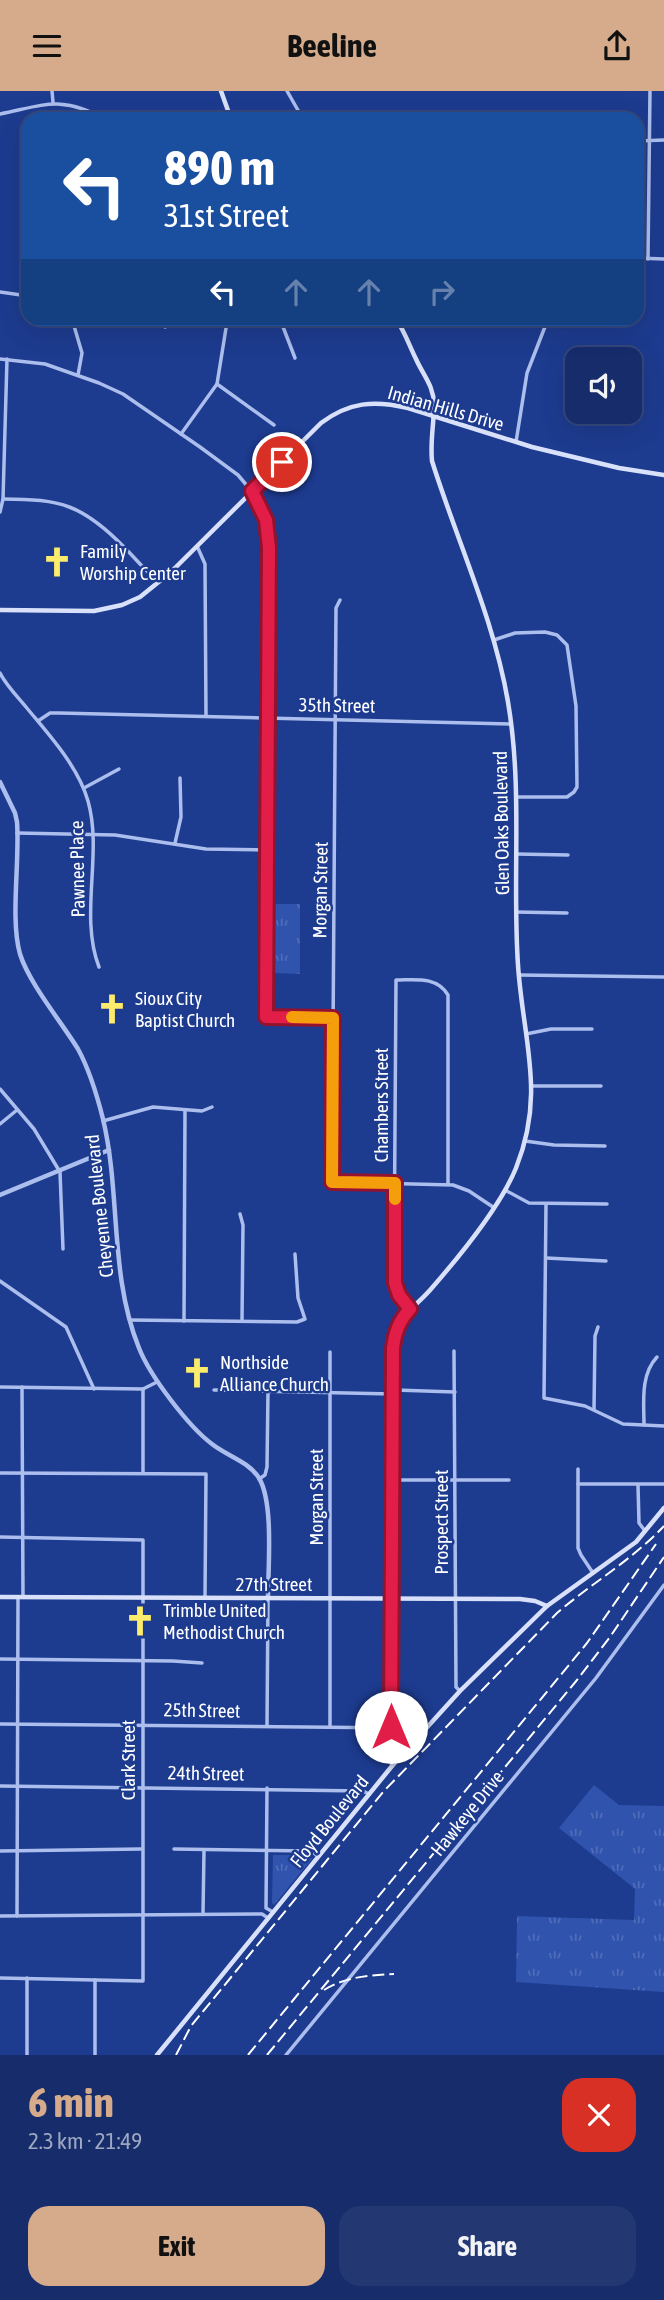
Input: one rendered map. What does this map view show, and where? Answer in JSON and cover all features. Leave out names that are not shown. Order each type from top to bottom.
[{"type":"main road","points":[[221,91],[228,112]]},
{"type":"main road","name":"Glen Oaks Boulevard","points":[[401,326],[432,389],[432,461],[494,640],[511,724],[518,797],[516,912],[519,975],[533,1086],[533,1101],[525,1141],[505,1190],[444,1275],[410,1309]]},
{"type":"main road","name":"Indian Hills Drive","points":[[0,610],[103,610],[132,601],[159,582],[321,423],[343,409],[365,402],[378,402],[433,415],[516,442],[619,468],[664,475]]},
{"type":"main road","points":[[392,1599],[395,1333],[410,1309]]},
{"type":"main road","name":"Floyd Boulevard","points":[[156,2055],[392,1766],[460,1691],[547,1606],[636,1542],[664,1508]]},
{"type":"main road","name":"27th Street","points":[[0,1597],[520,1599],[547,1606]]},
{"type":"street","points":[[51,91],[53,102]]},
{"type":"street","points":[[287,91],[299,112]]},
{"type":"street","points":[[648,259],[650,91]]},
{"type":"street","points":[[0,114],[53,102],[91,111]]},
{"type":"street","points":[[644,141],[664,140]]},
{"type":"street","points":[[644,259],[664,259]]},
{"type":"street","points":[[0,292],[21,295]]},
{"type":"street","points":[[74,326],[82,353],[78,375]]},
{"type":"street","points":[[181,434],[217,384],[226,326]]},
{"type":"street","points":[[283,326],[295,358]]},
{"type":"street","points":[[516,442],[527,373],[545,326]]},
{"type":"street","points":[[0,359],[36,362],[78,375],[123,394],[238,475],[252,491],[264,514],[268,533],[266,1017],[333,1018]]},
{"type":"street","points":[[0,512],[3,499],[8,359]]},
{"type":"street","points":[[217,384],[274,425]]},
{"type":"street","points":[[3,499],[53,502],[82,511],[106,530],[159,582]]},
{"type":"street","points":[[197,546],[205,564],[206,716]]},
{"type":"street","name":"Morgan Street","points":[[340,600],[336,608],[332,1182],[395,1183]]},
{"type":"street","points":[[494,640],[515,633],[549,632],[563,640],[569,651],[576,706],[577,787],[567,797],[518,797]]},
{"type":"street","name":"Pawnee Place","points":[[0,673],[65,756],[84,788],[89,804],[92,834],[92,925],[95,958],[99,967]]},
{"type":"street","name":"35th Street","points":[[38,721],[50,713],[59,713],[511,724]]},
{"type":"street","points":[[84,788],[119,769]]},
{"type":"street","points":[[175,843],[181,817],[180,778]]},
{"type":"street","name":"Cheyenne Boulevard","points":[[0,782],[15,813],[18,833],[17,931],[22,958],[80,1053],[90,1076],[109,1150],[117,1254],[130,1320],[142,1355],[158,1381],[198,1432],[215,1447],[244,1464],[259,1479]]},
{"type":"street","points":[[18,833],[92,834],[132,837],[206,849],[267,850]]},
{"type":"street","points":[[516,854],[568,855]]},
{"type":"street","points":[[516,912],[567,913]]},
{"type":"street","points":[[519,975],[664,977]]},
{"type":"street","name":"Chambers Street","points":[[410,1309],[399,1295],[395,1283],[396,980],[433,982],[445,990],[447,995],[447,1184]]},
{"type":"street","points":[[526,1034],[551,1029],[592,1029]]},
{"type":"street","points":[[533,1086],[601,1086]]},
{"type":"street","points":[[0,1089],[40,1137],[60,1172],[63,1249]]},
{"type":"street","points":[[103,1121],[153,1107],[202,1111],[212,1107]]},
{"type":"street","points":[[0,1124],[17,1110]]},
{"type":"street","points":[[184,1321],[185,1110]]},
{"type":"street","points":[[525,1141],[554,1145],[606,1146]]},
{"type":"street","points":[[0,1201],[2,1195],[109,1150]]},
{"type":"street","points":[[395,1183],[447,1184],[462,1187],[494,1207]]},
{"type":"street","points":[[505,1190],[529,1203],[607,1204]]},
{"type":"street","points":[[545,1204],[544,1398],[594,1409],[617,1422],[664,1426]]},
{"type":"street","points":[[240,1214],[243,1225],[242,1321]]},
{"type":"street","points":[[130,1320],[297,1322],[305,1319],[298,1298],[295,1254]]},
{"type":"street","points":[[546,1258],[606,1261]]},
{"type":"street","points":[[0,1281],[66,1327],[94,1389]]},
{"type":"street","points":[[594,1409],[595,1336],[598,1327]]},
{"type":"street","name":"Prospect Street","points":[[454,1351],[456,1687],[460,1691]]},
{"type":"street","name":"Morgan Street","points":[[330,1352],[330,1726]]},
{"type":"street","points":[[644,1426],[645,1381],[651,1363],[657,1357]]},
{"type":"street","points":[[0,1387],[143,1389],[158,1381]]},
{"type":"street","points":[[17,1916],[16,1659],[23,1537],[22,1387]]},
{"type":"street","points":[[143,1389],[143,1472]]},
{"type":"street","points":[[214,1390],[455,1392]]},
{"type":"street","points":[[267,1725],[268,1505],[259,1479],[265,1475],[267,1467],[268,1391]]},
{"type":"street","points":[[578,1469],[580,1555],[593,1573]]},
{"type":"street","points":[[0,1473],[206,1474],[205,1598]]},
{"type":"street","points":[[392,1481],[509,1481]]},
{"type":"street","points":[[578,1484],[664,1484]]},
{"type":"street","points":[[638,1485],[639,1523],[645,1531]]},
{"type":"street","points":[[0,1537],[23,1537]]},
{"type":"street","name":"Clark Street","points":[[23,1537],[143,1540],[144,1981],[95,1979]]},
{"type":"street","name":"Hawkeye Drive","points":[[286,2055],[596,1678],[664,1585]]},
{"type":"street","points":[[392,1599],[392,1766]]},
{"type":"street","points":[[0,1659],[202,1663]]},
{"type":"street","name":"25th Street","points":[[0,1724],[142,1723],[404,1728]]},
{"type":"street","name":"24th Street","points":[[0,1786],[267,1788],[363,1791],[369,1794]]},
{"type":"street","points":[[267,1788],[266,1907],[273,1912]]},
{"type":"street","points":[[0,1851],[142,1849]]},
{"type":"street","points":[[174,1849],[311,1851],[318,1856]]},
{"type":"street","points":[[203,1914],[204,1850]]},
{"type":"street","points":[[0,1916],[262,1914],[268,1918]]},
{"type":"street","points":[[0,1978],[95,1979],[95,2055]]},
{"type":"street","points":[[27,1978],[27,2055]]},
{"type":"green space","points":[[273,904],[300,904],[300,974],[273,973]]},
{"type":"green space","points":[[594,1785],[619,1805],[664,1806],[664,1992],[516,1982],[517,1916],[634,1920],[635,1889],[559,1828]]},
{"type":"green space","points":[[273,1855],[310,1855],[312,1859],[274,1905],[272,1903]]},
{"type":"railway","points":[[176,2055],[191,2026],[383,1792],[557,1613],[639,1550],[664,1526]]},
{"type":"railway","points":[[248,2055],[587,1643],[656,1544]]},
{"type":"railway","points":[[267,2055],[577,1680],[610,1637],[664,1557]]},
{"type":"railway","points":[[324,1990],[349,1979],[394,1974]]},
{"type":"slow traffic","points":[[292,1017],[333,1018],[332,1182],[395,1183],[395,1199]]},
{"type":"place","name":"Family Worship Center","points":[[57,562]]},
{"type":"place","name":"Sioux City Baptist Church","points":[[112,1009]]},
{"type":"place","name":"Northside Alliance Church","points":[[197,1373]]},
{"type":"place","name":"Trimble United Methodist Church","points":[[140,1621]]},
{"type":"route","points":[[282,462],[252,491],[266,520],[269,548],[266,1017],[333,1018],[332,1182],[395,1183],[395,1283],[399,1295],[410,1309],[395,1333],[393,1348],[391,1727]]}]
